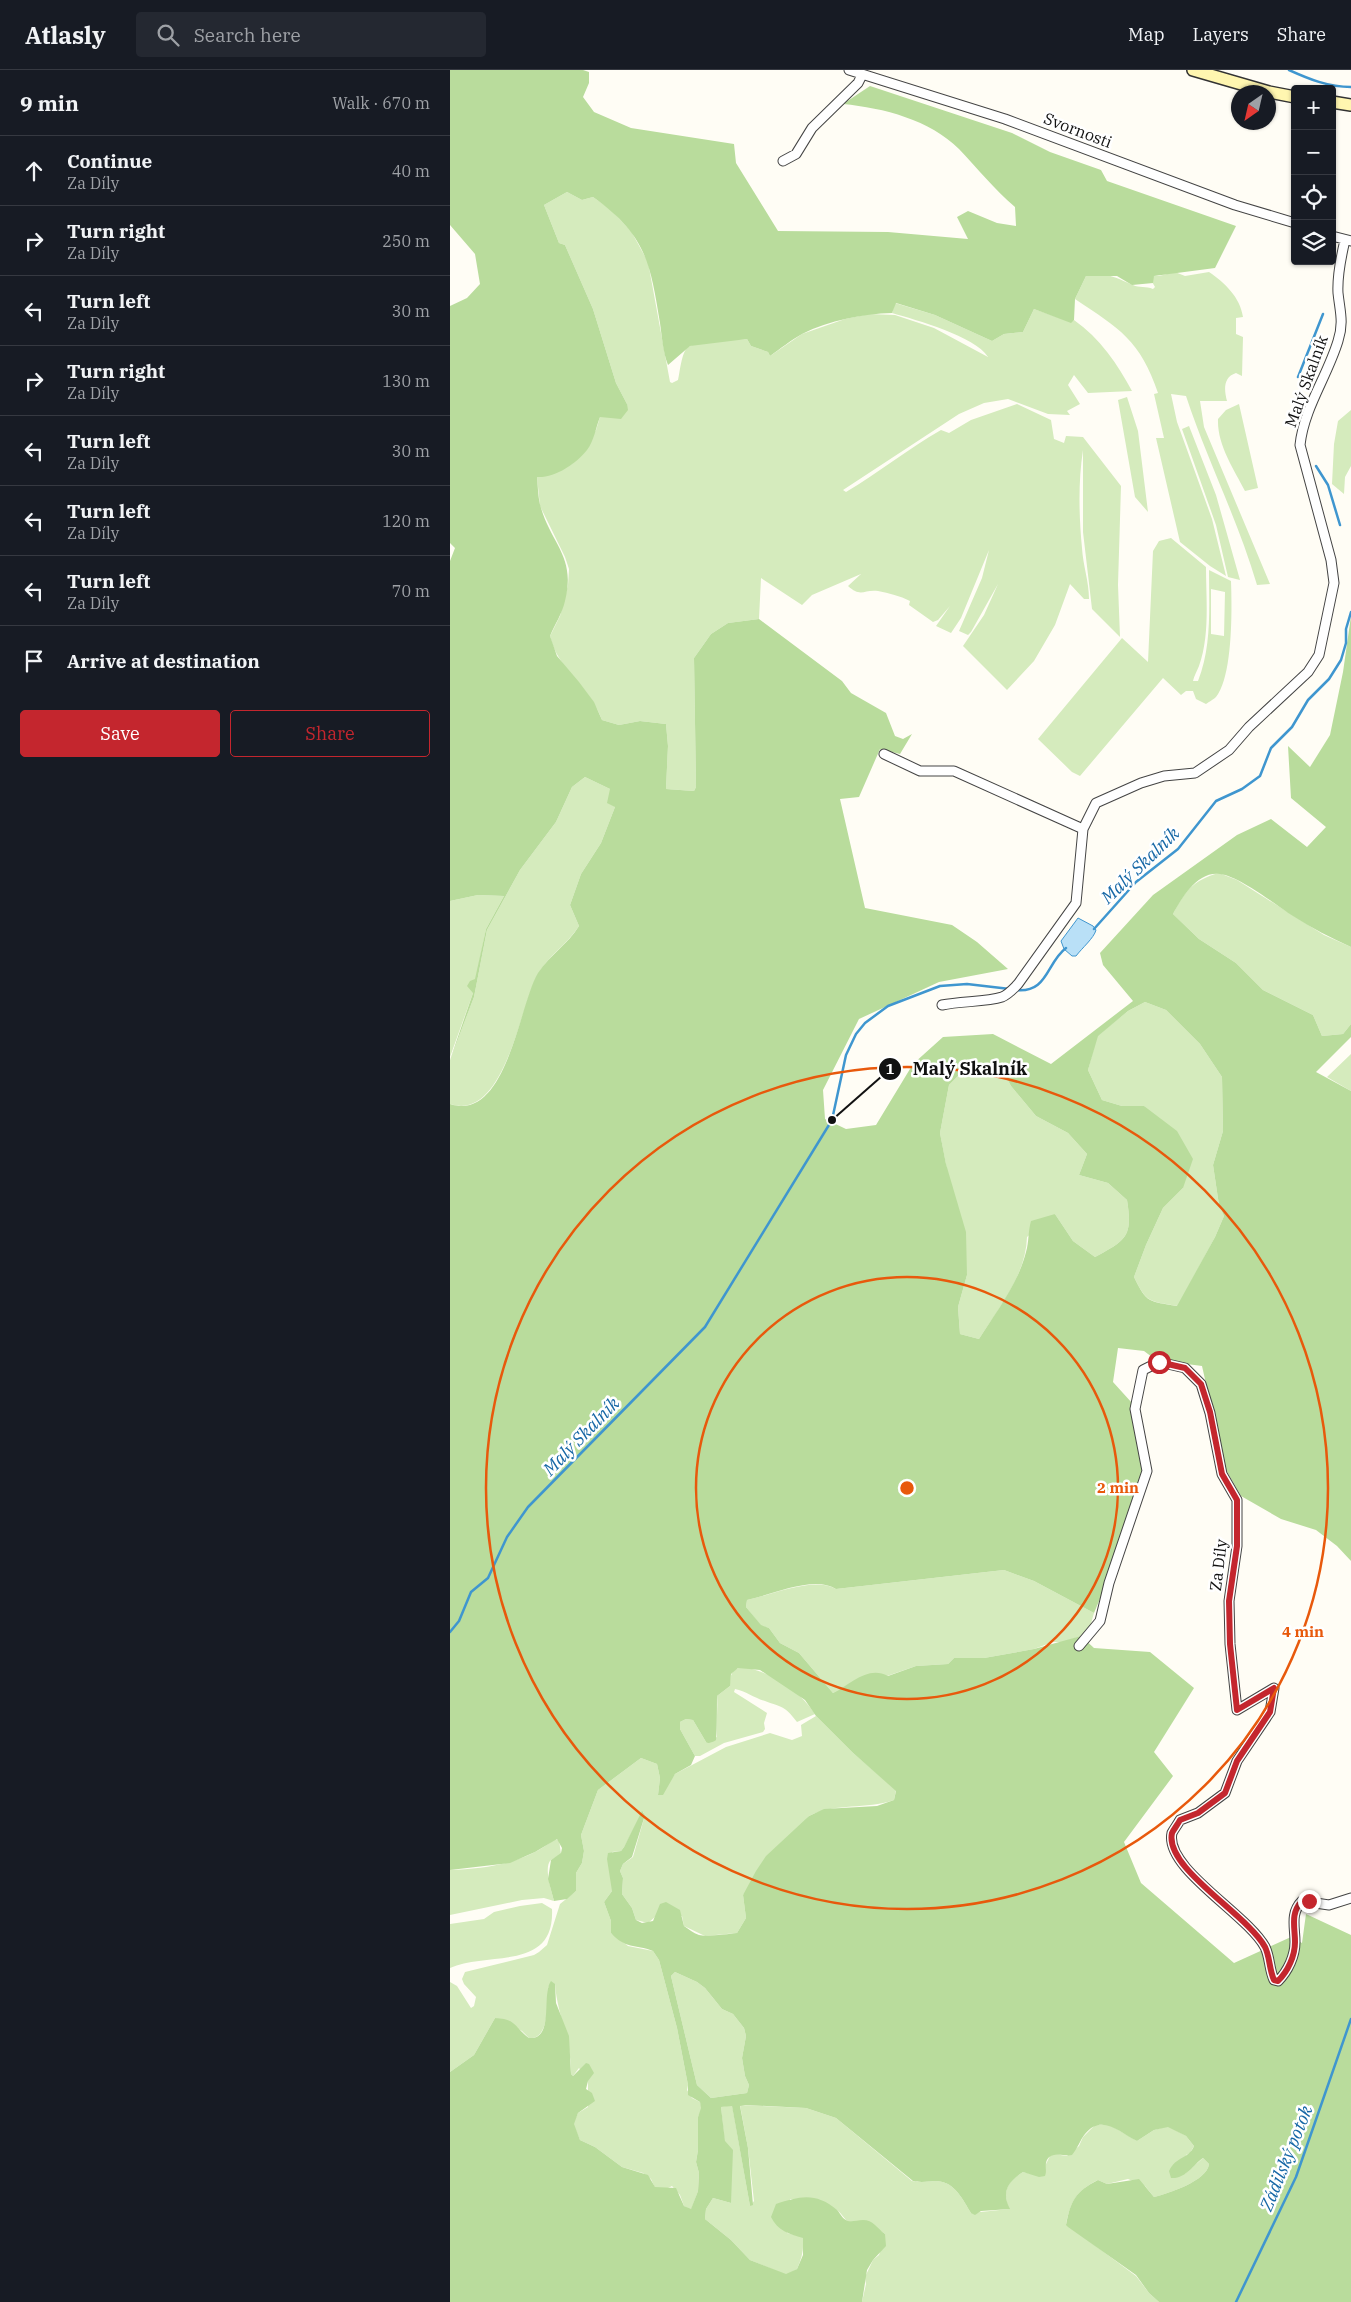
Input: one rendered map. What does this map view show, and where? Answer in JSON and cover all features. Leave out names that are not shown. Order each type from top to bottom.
[{"type":"street","name":"Svornosti","points":[[849,70],[941,97],[1235,205],[1291,222]]},
{"type":"street","points":[[1193,70],[1269,92],[1291,96]]},
{"type":"street","points":[[783,161],[796,154],[812,128],[858,83],[862,75]]},
{"type":"street","points":[[1336,103],[1351,105]]},
{"type":"street","points":[[1336,237],[1348,241]]},
{"type":"street","name":"Malý Skalník","points":[[942,1005],[960,1001],[1001,998],[1009,994],[1018,984],[1076,903],[1083,828],[1096,803],[1105,797],[1164,776],[1195,773],[1229,750],[1250,727],[1308,672],[1319,655],[1334,583],[1331,560],[1300,445],[1302,426],[1338,342],[1343,318],[1338,292],[1340,257],[1348,241]]},
{"type":"street","points":[[884,754],[920,771],[954,771],[1083,828]]},
{"type":"street","name":"Za Díly","points":[[1079,1646],[1100,1621],[1109,1584],[1147,1471],[1135,1409],[1143,1370],[1159,1362],[1185,1368],[1201,1384],[1210,1412],[1222,1474],[1237,1500],[1237,1546],[1229,1601],[1230,1644],[1237,1710],[1274,1688],[1270,1712],[1237,1761],[1225,1793],[1198,1813],[1180,1820],[1172,1834],[1177,1858],[1188,1873],[1236,1913],[1265,1946],[1270,1960],[1270,1972],[1274,1980],[1278,1981],[1290,1963],[1295,1944],[1293,1923],[1296,1907],[1302,1901],[1329,1905],[1351,1898]]},
{"type":"green space","points":[[450,70],[583,70],[589,72],[589,83],[583,97],[594,112],[631,128],[734,144],[736,163],[778,231],[888,232],[968,239],[957,217],[968,211],[997,223],[1016,226],[1015,207],[947,139],[934,130],[906,117],[890,112],[843,104],[870,86],[1012,133],[1050,152],[1101,170],[1107,181],[1236,226],[1215,268],[1154,276],[1153,283],[1132,285],[1117,276],[1086,276],[1075,299],[1074,320],[1071,323],[1034,309],[1023,332],[1004,334],[992,341],[935,315],[896,303],[892,313],[846,319],[813,329],[798,336],[770,356],[768,352],[751,346],[747,339],[690,346],[668,365],[653,283],[643,251],[635,237],[611,211],[593,197],[582,200],[567,192],[544,205],[559,243],[565,245],[593,309],[616,383],[627,404],[628,410],[621,419],[600,417],[591,442],[582,455],[558,473],[537,477],[541,508],[565,562],[567,573],[568,586],[564,606],[550,636],[557,656],[594,702],[602,720],[619,725],[640,721],[666,724],[668,746],[666,789],[694,791],[696,787],[694,658],[711,634],[728,623],[759,619],[842,681],[851,693],[886,713],[895,736],[903,739],[912,734],[900,754],[880,749],[859,797],[840,799],[865,908],[952,925],[977,942],[1008,969],[939,982],[859,1019],[823,1090],[825,1119],[846,1129],[876,1125],[913,1064],[943,1037],[993,1034],[1051,1064],[1133,1001],[1103,965],[1100,953],[1153,895],[1237,835],[1271,819],[1307,847],[1326,827],[1291,798],[1288,746],[1310,767],[1330,735],[1343,672],[1351,616],[1351,947],[1300,920],[1247,885],[1220,874],[1212,874],[1197,881],[1173,914],[1199,939],[1236,963],[1263,990],[1313,1015],[1322,1036],[1343,1034],[1351,1024],[1351,1037],[1316,1072],[1351,1091],[1351,1561],[1337,1546],[1316,1530],[1281,1519],[1241,1496],[1225,1468],[1202,1366],[1156,1360],[1144,1351],[1118,1348],[1113,1382],[1132,1403],[1143,1469],[1104,1589],[1094,1613],[1034,1581],[1004,1570],[836,1589],[827,1585],[805,1585],[747,1600],[746,1607],[761,1625],[769,1628],[780,1643],[799,1653],[833,1693],[867,1674],[881,1673],[888,1676],[916,1666],[948,1664],[954,1658],[984,1658],[1034,1649],[1081,1636],[1094,1648],[1150,1652],[1194,1688],[1154,1752],[1173,1776],[1124,1842],[1141,1883],[1234,1963],[1291,1937],[1302,1943],[1306,1914],[1351,1935],[1351,2302],[1159,2302],[1149,2293],[1136,2275],[1066,2225],[1075,2198],[1084,2189],[1098,2180],[1107,2184],[1139,2179],[1154,2197],[1169,2193],[1202,2176],[1209,2164],[1203,2158],[1185,2174],[1171,2178],[1169,2171],[1172,2166],[1189,2153],[1194,2146],[1186,2136],[1168,2127],[1154,2130],[1137,2141],[1118,2130],[1104,2125],[1091,2128],[1083,2136],[1072,2155],[1053,2155],[1048,2159],[1045,2176],[1039,2177],[1023,2172],[1013,2180],[1006,2192],[1007,2203],[1010,2209],[981,2211],[975,2215],[971,2213],[954,2188],[943,2182],[913,2181],[836,2118],[806,2108],[745,2105],[740,2106],[748,2148],[753,2205],[750,2206],[732,2106],[721,2107],[725,2141],[733,2150],[731,2203],[713,2198],[706,2209],[705,2219],[731,2240],[750,2260],[786,2274],[797,2269],[803,2255],[803,2238],[784,2231],[777,2226],[771,2217],[776,2204],[793,2199],[815,2198],[829,2204],[848,2221],[870,2221],[885,2234],[886,2246],[873,2260],[867,2270],[862,2302],[450,2302],[450,2072],[474,2055],[495,2018],[507,2020],[515,2024],[529,2038],[537,2037],[542,2032],[545,2024],[548,1987],[551,1981],[555,1984],[556,2003],[569,2036],[571,2074],[573,2076],[586,2063],[589,2064],[594,2073],[588,2081],[586,2089],[592,2093],[595,2101],[578,2113],[574,2124],[580,2140],[595,2147],[622,2167],[648,2175],[655,2187],[676,2188],[684,2206],[691,2209],[698,2191],[699,2173],[696,2162],[700,2102],[688,2095],[688,2085],[677,2028],[659,1960],[653,1951],[621,1942],[611,1933],[611,1921],[604,1902],[612,1891],[607,1859],[608,1853],[621,1851],[642,1811],[645,1815],[632,1857],[623,1864],[620,1871],[623,1878],[622,1894],[632,1908],[636,1920],[642,1923],[653,1921],[660,1904],[666,1902],[680,1910],[684,1926],[693,1932],[703,1936],[718,1935],[737,1933],[746,1918],[743,1895],[756,1871],[766,1856],[809,1816],[824,1809],[877,1806],[894,1800],[896,1791],[852,1752],[816,1716],[805,1700],[760,1670],[738,1668],[731,1674],[730,1686],[717,1696],[716,1740],[709,1743],[706,1742],[693,1720],[686,1719],[680,1722],[680,1729],[695,1756],[691,1765],[675,1774],[663,1795],[658,1795],[660,1778],[657,1764],[641,1758],[598,1790],[581,1835],[584,1851],[582,1863],[576,1873],[576,1891],[567,1899],[554,1901],[548,1879],[551,1860],[561,1853],[562,1848],[557,1839],[535,1852],[510,1863],[450,1870],[450,1104],[469,1105],[485,1096],[498,1079],[508,1057],[531,988],[538,973],[579,926],[570,905],[581,874],[601,843],[615,807],[607,803],[610,789],[585,777],[572,787],[556,822],[520,870],[487,930],[474,997],[450,1060],[473,993],[467,986],[470,981],[475,979],[486,929],[504,896],[478,895],[450,901],[450,561],[455,548],[450,543],[450,306],[467,298],[480,284],[475,254],[450,225]],"holes":[[[1145,1002],[1166,1010],[1200,1044],[1222,1077],[1223,1131],[1213,1165],[1219,1205],[1224,1216],[1215,1237],[1177,1306],[1150,1300],[1142,1292],[1134,1277],[1163,1208],[1183,1188],[1193,1159],[1177,1131],[1144,1106],[1122,1106],[1102,1100],[1088,1070],[1098,1036],[1128,1011]],[[970,1064],[999,1064],[1011,1086],[1036,1116],[1068,1133],[1087,1154],[1079,1175],[1108,1183],[1127,1200],[1129,1212],[1128,1230],[1125,1236],[1114,1246],[1095,1257],[1073,1241],[1055,1214],[1031,1221],[1027,1248],[1018,1275],[979,1339],[960,1334],[958,1307],[967,1275],[966,1232],[946,1164],[940,1133],[949,1085]],[[675,1972],[697,1982],[705,1988],[722,2009],[733,2014],[744,2028],[746,2036],[742,2058],[745,2076],[749,2085],[747,2093],[711,2098],[697,2085],[671,1976]]]},
{"type":"green space","points":[[567,192],[582,200],[593,197],[610,209],[631,231],[648,262],[670,382],[672,383],[678,380],[683,356],[686,349],[690,346],[705,342],[747,339],[751,346],[768,352],[770,356],[802,334],[845,319],[869,314],[895,315],[934,328],[988,357],[971,342],[958,336],[929,324],[892,313],[895,303],[935,315],[992,341],[1004,334],[1023,332],[1034,309],[1071,322],[1074,320],[1083,327],[1108,352],[1132,391],[1088,393],[1074,375],[1068,385],[1080,404],[1067,411],[1070,415],[1048,414],[1008,399],[984,403],[959,414],[843,490],[846,492],[941,430],[949,433],[971,420],[1017,404],[1051,420],[1054,439],[1064,443],[1066,436],[1083,437],[1121,486],[1118,585],[1120,637],[1092,609],[1083,532],[1083,450],[1080,474],[1080,512],[1089,599],[1084,599],[1070,584],[1055,625],[1034,661],[1007,690],[963,646],[984,615],[998,584],[971,632],[968,635],[959,631],[982,578],[989,550],[961,618],[951,633],[936,626],[950,606],[938,620],[933,622],[909,605],[910,601],[878,591],[856,592],[852,590],[848,586],[861,574],[812,595],[802,605],[761,578],[759,619],[728,623],[711,634],[694,658],[696,787],[694,791],[666,789],[668,746],[666,724],[640,721],[619,725],[602,720],[590,698],[560,659],[550,636],[560,616],[568,585],[569,569],[540,506],[537,477],[572,464],[596,430],[600,417],[627,404],[616,383],[593,309],[565,245],[559,243],[544,205]]},
{"type":"green space","points":[[1175,272],[1185,276],[1209,272],[1231,291],[1239,303],[1243,317],[1236,318],[1236,334],[1243,337],[1242,376],[1236,373],[1227,381],[1225,393],[1227,401],[1200,401],[1204,427],[1270,584],[1257,585],[1241,537],[1186,396],[1171,394],[1177,422],[1212,519],[1226,576],[1180,542],[1156,438],[1164,438],[1154,394],[1158,393],[1151,375],[1144,360],[1127,337],[1075,299],[1086,276],[1111,276],[1135,286],[1153,289],[1155,287],[1151,280],[1154,276]]},
{"type":"green space","points":[[1127,397],[1138,431],[1148,512],[1135,497],[1118,400]]},
{"type":"green space","points":[[1239,404],[1258,488],[1245,491],[1223,447],[1218,429],[1218,419],[1226,410]]},
{"type":"green space","points":[[1351,410],[1351,466],[1345,477],[1344,494],[1332,484],[1334,444],[1338,421]]},
{"type":"green space","points":[[1189,426],[1216,495],[1240,580],[1228,577],[1216,525],[1182,429]]},
{"type":"green space","points":[[1171,538],[1206,567],[1207,617],[1205,642],[1193,681],[1198,681],[1206,654],[1209,570],[1231,581],[1230,641],[1226,674],[1222,687],[1216,697],[1206,704],[1196,699],[1193,691],[1186,691],[1181,695],[1163,678],[1080,776],[1072,772],[1038,739],[1122,638],[1148,662],[1153,551],[1159,541]],"holes":[[[1211,589],[1225,592],[1224,636],[1211,634]]]},
{"type":"green space","points":[[585,777],[610,789],[615,807],[601,843],[581,874],[570,905],[579,926],[546,962],[537,976],[507,1059],[497,1080],[484,1096],[469,1105],[450,1104],[450,1060],[474,997],[487,930],[520,870],[556,822],[572,787]]},
{"type":"green space","points":[[1219,873],[1237,880],[1324,935],[1351,947],[1351,1024],[1343,1034],[1322,1036],[1313,1015],[1263,990],[1236,963],[1199,939],[1173,914],[1186,893],[1196,883]]},
{"type":"green space","points":[[478,895],[504,896],[486,929],[473,993],[450,1057],[450,901]]},
{"type":"green space","points":[[1145,1002],[1166,1010],[1200,1044],[1222,1077],[1223,1131],[1213,1165],[1219,1205],[1224,1216],[1215,1237],[1178,1306],[1150,1300],[1142,1292],[1134,1277],[1163,1208],[1183,1188],[1144,1106],[1122,1106],[1102,1100],[1088,1070],[1097,1036],[1128,1011]]},
{"type":"green space","points":[[1351,1054],[1351,1091],[1327,1077]]},
{"type":"green space","points":[[970,1064],[999,1064],[1011,1086],[1036,1116],[1068,1133],[1087,1154],[1079,1175],[1108,1183],[1127,1200],[1129,1212],[1128,1230],[1125,1236],[1114,1246],[1095,1257],[1073,1241],[1055,1214],[1027,1237],[1022,1265],[1017,1278],[979,1339],[960,1334],[958,1307],[967,1275],[940,1133],[949,1085]]},
{"type":"green space","points":[[1004,1570],[1034,1581],[1094,1613],[1090,1627],[1081,1636],[1063,1642],[1053,1642],[1034,1649],[984,1658],[954,1658],[948,1664],[916,1666],[845,1687],[833,1693],[799,1653],[780,1643],[769,1628],[761,1626],[746,1607],[747,1600],[805,1585],[827,1586],[836,1589]]},
{"type":"green space","points":[[742,1667],[753,1669],[783,1683],[801,1697],[815,1714],[797,1722],[783,1708],[735,1689],[734,1692],[767,1713],[764,1723],[765,1729],[763,1732],[724,1743],[700,1756],[695,1756],[680,1729],[680,1722],[686,1719],[693,1720],[706,1742],[717,1737],[717,1696],[730,1686],[733,1671]]},
{"type":"green space","points":[[816,1716],[852,1752],[896,1790],[894,1800],[873,1805],[830,1809],[809,1816],[743,1895],[746,1918],[737,1933],[705,1936],[684,1926],[682,1916],[655,1917],[648,1923],[636,1920],[632,1908],[622,1894],[623,1878],[620,1871],[623,1864],[633,1857],[645,1815],[643,1812],[621,1851],[612,1852],[612,1891],[604,1902],[611,1921],[611,1933],[628,1946],[653,1951],[659,1960],[677,2028],[688,2085],[687,2090],[692,2098],[700,2102],[702,2108],[698,2117],[696,2162],[699,2173],[698,2191],[691,2210],[684,2206],[680,2195],[672,2186],[666,2189],[655,2188],[651,2179],[643,2173],[622,2167],[595,2147],[580,2140],[573,2124],[578,2113],[588,2107],[588,2081],[579,2068],[573,2076],[571,2074],[571,2062],[555,1984],[548,1987],[546,2019],[541,2033],[536,2037],[529,2038],[522,2031],[495,2018],[474,2055],[450,2072],[450,1982],[457,1986],[471,2008],[474,2006],[476,1997],[464,1984],[462,1979],[465,1972],[534,1955],[547,1945],[560,1904],[576,1891],[576,1873],[582,1863],[584,1851],[581,1835],[598,1790],[641,1758],[657,1764],[660,1778],[658,1795],[675,1774],[726,1747],[770,1733],[792,1740],[802,1736],[801,1725]]},
{"type":"green space","points":[[555,1839],[559,1840],[561,1854],[551,1860],[548,1868],[554,1901],[544,1898],[522,1900],[450,1915],[450,1870],[478,1868],[505,1863],[531,1854]]},
{"type":"green space","points":[[542,1903],[552,1909],[550,1929],[543,1942],[531,1951],[516,1956],[465,1963],[450,1968],[450,1924],[484,1919],[494,1912]]},
{"type":"green space","points":[[675,1972],[697,1982],[705,1988],[722,2009],[733,2014],[744,2028],[746,2036],[742,2058],[745,2076],[749,2085],[747,2093],[711,2098],[697,2085],[671,1976]]},
{"type":"green space","points":[[732,2105],[750,2206],[754,2201],[748,2148],[740,2105],[806,2108],[836,2118],[912,2181],[943,2182],[954,2188],[971,2213],[1009,2209],[1006,2192],[1013,2179],[1023,2172],[1032,2174],[1046,2164],[1050,2156],[1054,2154],[1067,2156],[1079,2146],[1083,2137],[1095,2125],[1110,2125],[1137,2141],[1154,2130],[1168,2126],[1186,2136],[1194,2146],[1190,2153],[1186,2155],[1185,2174],[1203,2158],[1209,2164],[1207,2170],[1195,2181],[1154,2197],[1145,2186],[1128,2179],[1107,2184],[1098,2180],[1084,2188],[1070,2209],[1066,2224],[1136,2276],[1149,2293],[1159,2302],[862,2302],[866,2284],[865,2277],[873,2260],[879,2255],[885,2237],[885,2234],[868,2224],[849,2222],[838,2211],[828,2206],[790,2199],[787,2233],[803,2237],[803,2246],[797,2269],[786,2275],[750,2260],[731,2240],[705,2219],[706,2209],[713,2198],[731,2203],[721,2107]]},
{"type":"water","points":[[1078,918],[1093,926],[1096,930],[1076,956],[1072,956],[1064,949],[1061,941]]},
{"type":"waterway","points":[[1289,70],[1327,84],[1351,87]]},
{"type":"waterway","name":"Malý Skalník","points":[[1298,377],[1323,314]]},
{"type":"waterway","name":"Malý Skalník","points":[[1316,466],[1328,485],[1340,525]]},
{"type":"waterway","name":"Malý Skalník","points":[[1094,929],[1136,882],[1178,849],[1216,801],[1242,789],[1260,776],[1271,748],[1292,727],[1308,700],[1329,679],[1341,660],[1351,612]]},
{"type":"waterway","name":"Malý Skalník","points":[[1015,990],[1026,990],[1034,987],[1045,976],[1059,954],[1066,948]]},
{"type":"waterway","name":"Malý Skalník","points":[[450,1632],[459,1621],[471,1592],[488,1578],[507,1537],[528,1507],[705,1327],[832,1120],[846,1055],[856,1034],[865,1023],[888,1006],[940,986],[967,984],[1010,989]]},
{"type":"waterway","name":"Zádilský potok","points":[[1236,2302],[1296,2177],[1351,2019]]},
{"type":"place","name":"Malý Skalník","points":[[832,1120]]},
{"type":"route","points":[[1159,1362],[1185,1368],[1201,1384],[1210,1412],[1222,1474],[1237,1500],[1237,1546],[1229,1601],[1230,1644],[1237,1710],[1274,1688],[1270,1712],[1237,1761],[1225,1793],[1198,1813],[1180,1820],[1172,1834],[1177,1858],[1188,1873],[1236,1913],[1265,1946],[1270,1960],[1270,1972],[1274,1980],[1278,1981],[1283,1976],[1290,1963],[1295,1944],[1293,1923],[1296,1907],[1302,1901],[1309,1901]]}]
